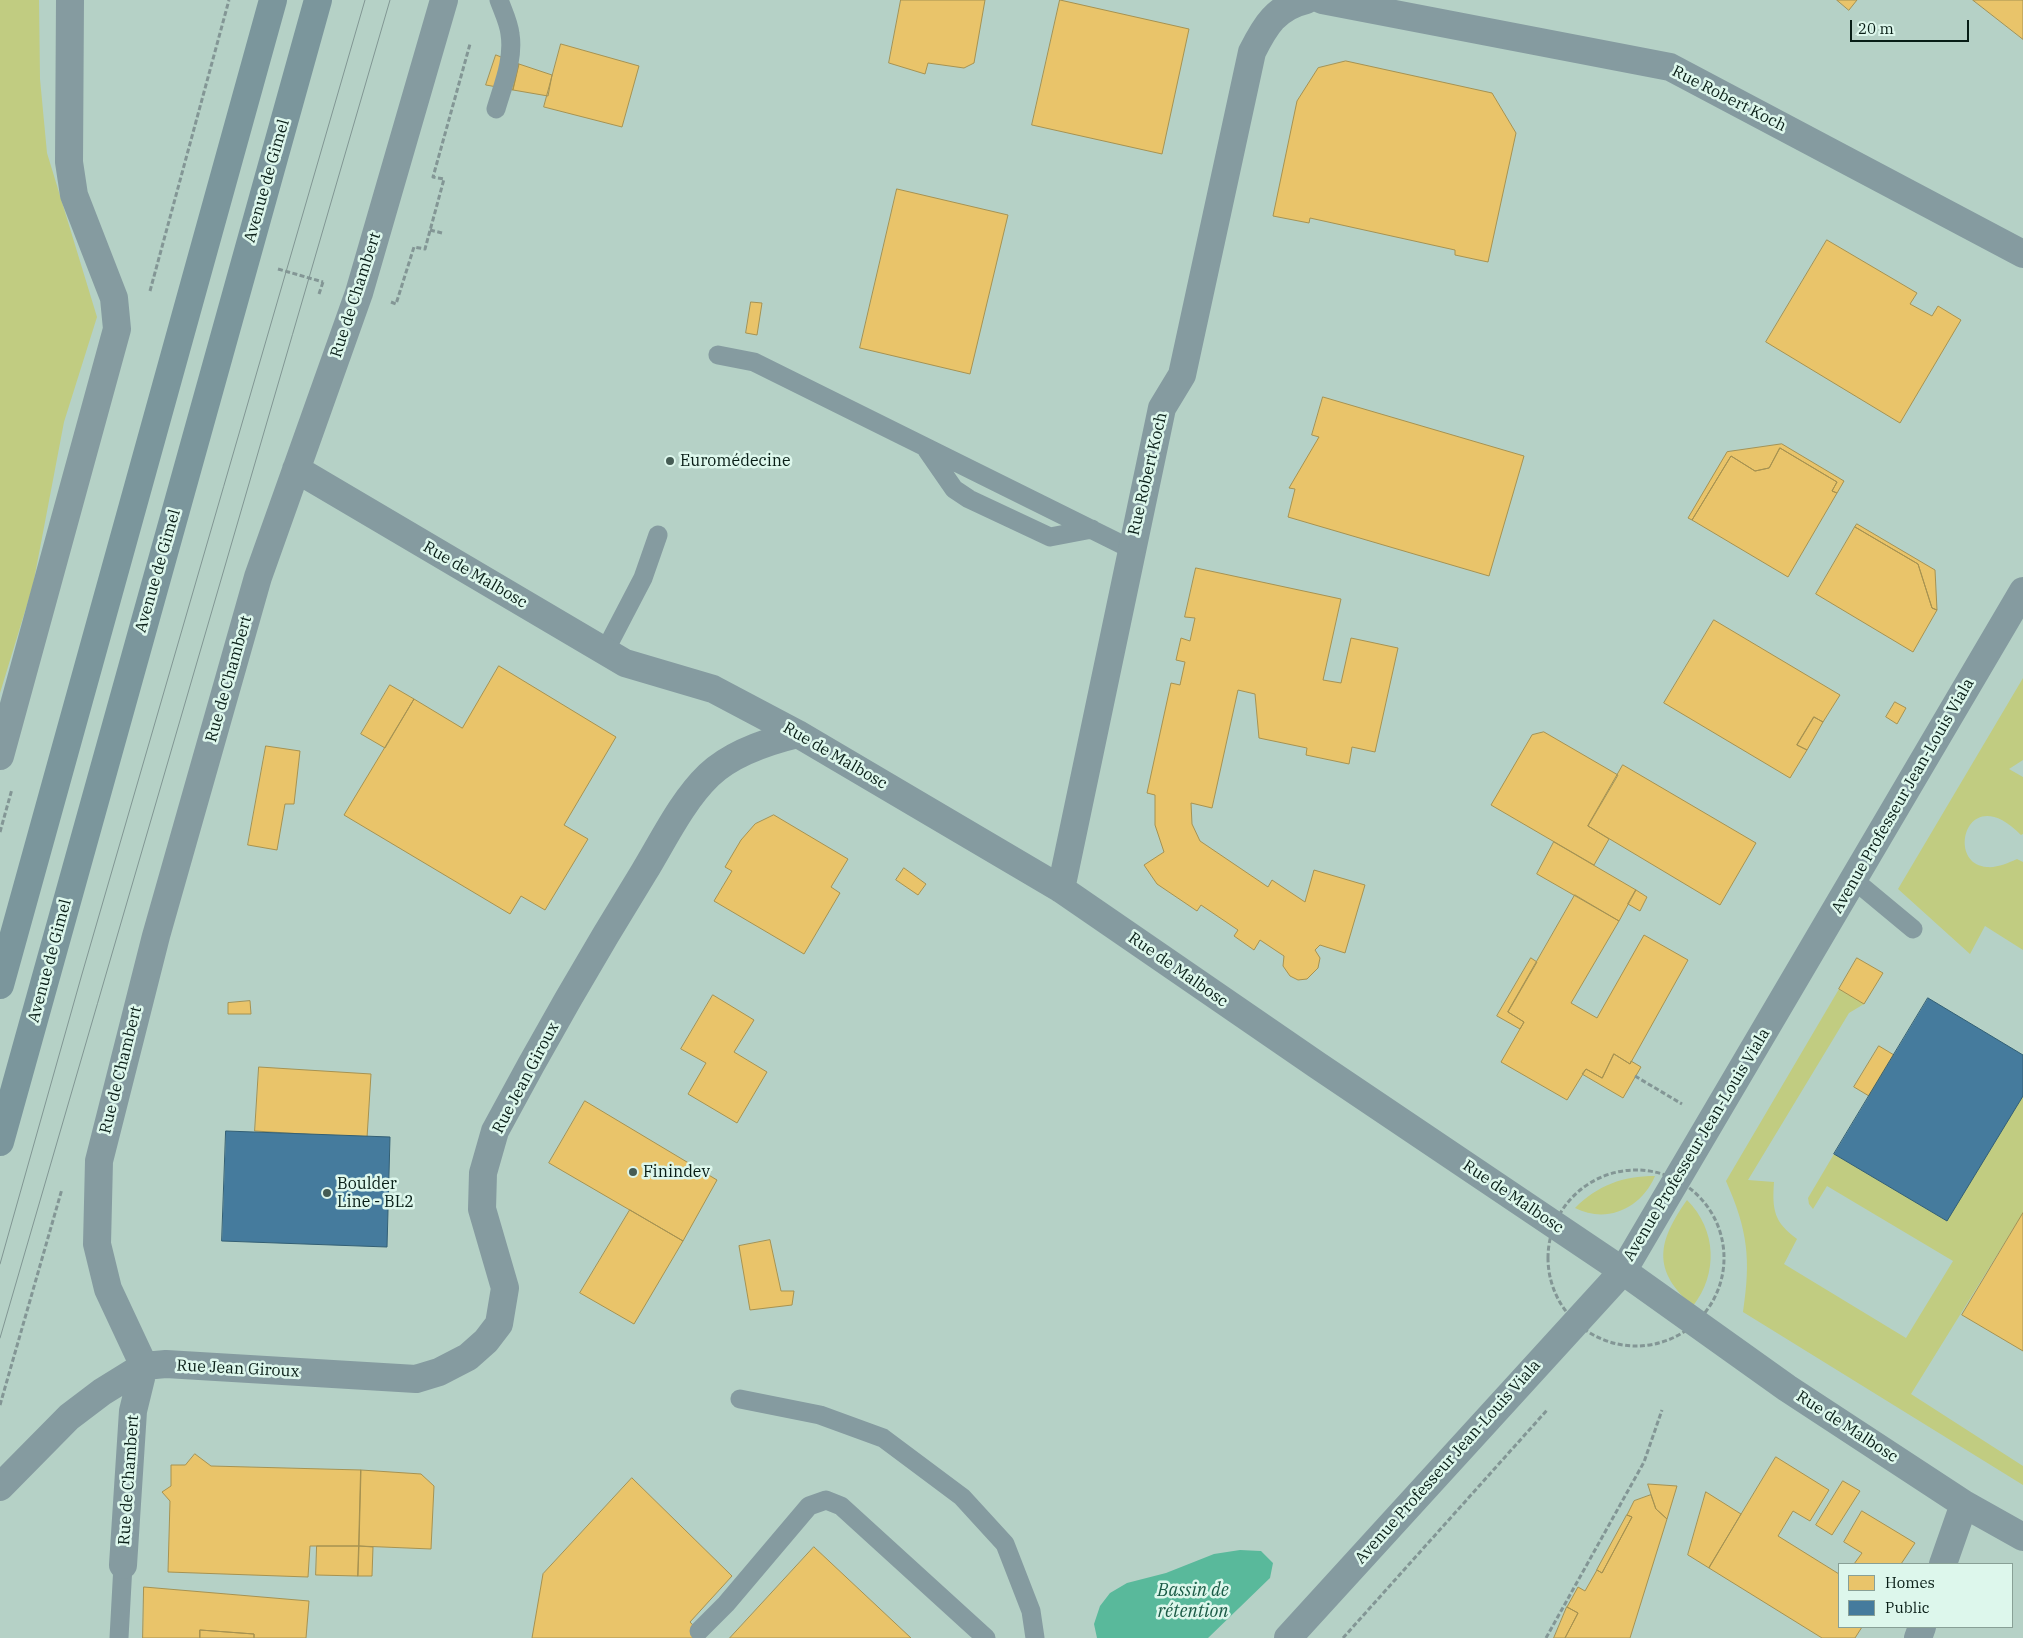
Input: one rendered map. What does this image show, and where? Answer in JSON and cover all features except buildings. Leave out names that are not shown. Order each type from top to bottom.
[{"type":"main road","points":[[0,985],[273,0]]},
{"type":"main road","name":"Avenue de Gimel","points":[[0,1142],[318,0]]},
{"type":"street","points":[[0,756],[117,329],[114,298],[74,195],[69,162],[70,0]]},
{"type":"street","name":"Rue de Chambert","points":[[123,1565],[133,1411],[144,1366],[108,1289],[97,1244],[99,1161],[156,936],[258,578],[359,293],[444,0]]},
{"type":"street","name":"Rue Robert Koch","points":[[1061,889],[1070,854],[1131,549],[1162,408],[1182,375],[1252,52],[1261,34],[1274,17],[1289,4],[1306,0]]},
{"type":"street","name":"Rue Robert Koch","points":[[1322,0],[1670,67],[2023,254]]},
{"type":"street","name":"Rue de Malbosc","points":[[296,469],[625,663],[713,689],[798,734],[1061,889],[1317,1065],[1623,1271],[1786,1388],[1964,1504],[2023,1537]]},
{"type":"street","name":"Avenue Professeur Jean-Louis Viala","points":[[1288,1638],[1623,1271],[2023,591]]},
{"type":"street","name":"Rue Jean Giroux","points":[[144,1366],[166,1364],[416,1379],[440,1372],[468,1357],[486,1341],[498,1324],[505,1288],[482,1209],[483,1173],[495,1131],[609,930],[690,798],[710,774],[725,763],[781,738],[798,734]]},
{"type":"street","points":[[0,1487],[69,1417],[102,1392],[144,1366]]},
{"type":"street","points":[[1943,1563],[1964,1504]]},
{"type":"lane","points":[[496,108],[510,58],[511,42],[510,31],[499,0]]},
{"type":"lane","points":[[718,356],[754,362],[926,449],[1131,549]]},
{"type":"lane","points":[[926,449],[954,489],[964,497],[1050,537],[1092,529]]},
{"type":"lane","points":[[605,651],[643,578],[658,535]]},
{"type":"lane","points":[[1854,880],[1913,929]]},
{"type":"lane","points":[[740,1399],[820,1415],[883,1438],[962,1497],[1005,1544],[1031,1611],[1035,1638]]},
{"type":"lane","points":[[699,1632],[726,1604],[809,1506],[826,1500],[840,1506],[986,1638]]},
{"type":"lane","points":[[119,1638],[123,1565]]},
{"type":"path","points":[[396,304],[414,247],[425,249],[444,179],[433,176],[469,49],[468,40]]},
{"type":"path","points":[[430,230],[442,233]]},
{"type":"path","points":[[277,269],[359,293]]},
{"type":"path","points":[[1635,1076],[1681,1104]]},
{"type":"path","points":[[1343,1638],[1554,1402]]},
{"type":"path","points":[[1546,1638],[1644,1462],[1662,1410]]},
{"type":"shaded area","points":[[0,0],[39,0],[40,79],[47,153],[97,317],[64,422],[33,585],[0,693]]},
{"type":"shaded area","points":[[2023,678],[2023,760],[2009,769],[2023,777],[2023,834],[2021,835],[2002,820],[1987,816],[1975,820],[1968,829],[1965,841],[1967,853],[1974,863],[1991,867],[2017,859],[2023,862],[2023,950],[1985,926],[1970,954],[1898,889]]},
{"type":"shaded area","points":[[1839,989],[1864,1004],[1849,1013],[1748,1180],[1774,1182],[1774,1208],[1776,1215],[1783,1227],[1797,1239],[1784,1264],[1906,1338],[1953,1261],[1827,1186],[1813,1209],[1809,1204],[1808,1198],[1834,1154],[1947,1221],[2023,1096],[2023,1213],[1911,1394],[2023,1466],[2023,1485],[1743,1312],[1747,1276],[1746,1245],[1739,1215],[1726,1181]]},
{"type":"shaded area","points":[[1643,1176],[1655,1176],[1649,1188],[1641,1197],[1632,1205],[1621,1210],[1610,1214],[1599,1214],[1587,1213],[1575,1208],[1593,1193],[1612,1183]]},
{"type":"shaded area","points":[[1687,1200],[1697,1212],[1704,1225],[1709,1238],[1711,1252],[1707,1280],[1693,1306],[1679,1293],[1670,1280],[1663,1255],[1670,1229]]},
{"type":"water","name":"Bassin de rétention","points":[[1240,1550],[1261,1551],[1273,1563],[1270,1578],[1208,1638],[1097,1638],[1094,1624],[1100,1606],[1110,1593],[1127,1583],[1166,1573],[1214,1554]]},
{"type":"tram line","points":[[0,1264],[82,974],[365,0]]},
{"type":"tram line","points":[[0,1338],[390,0]]},
{"type":"place","name":"Euromédecine","points":[[670,461]]},
{"type":"place","name":"Finindev","points":[[633,1172]]},
{"type":"place","name":"Boulder Line - BL2","points":[[327,1193]]}]
